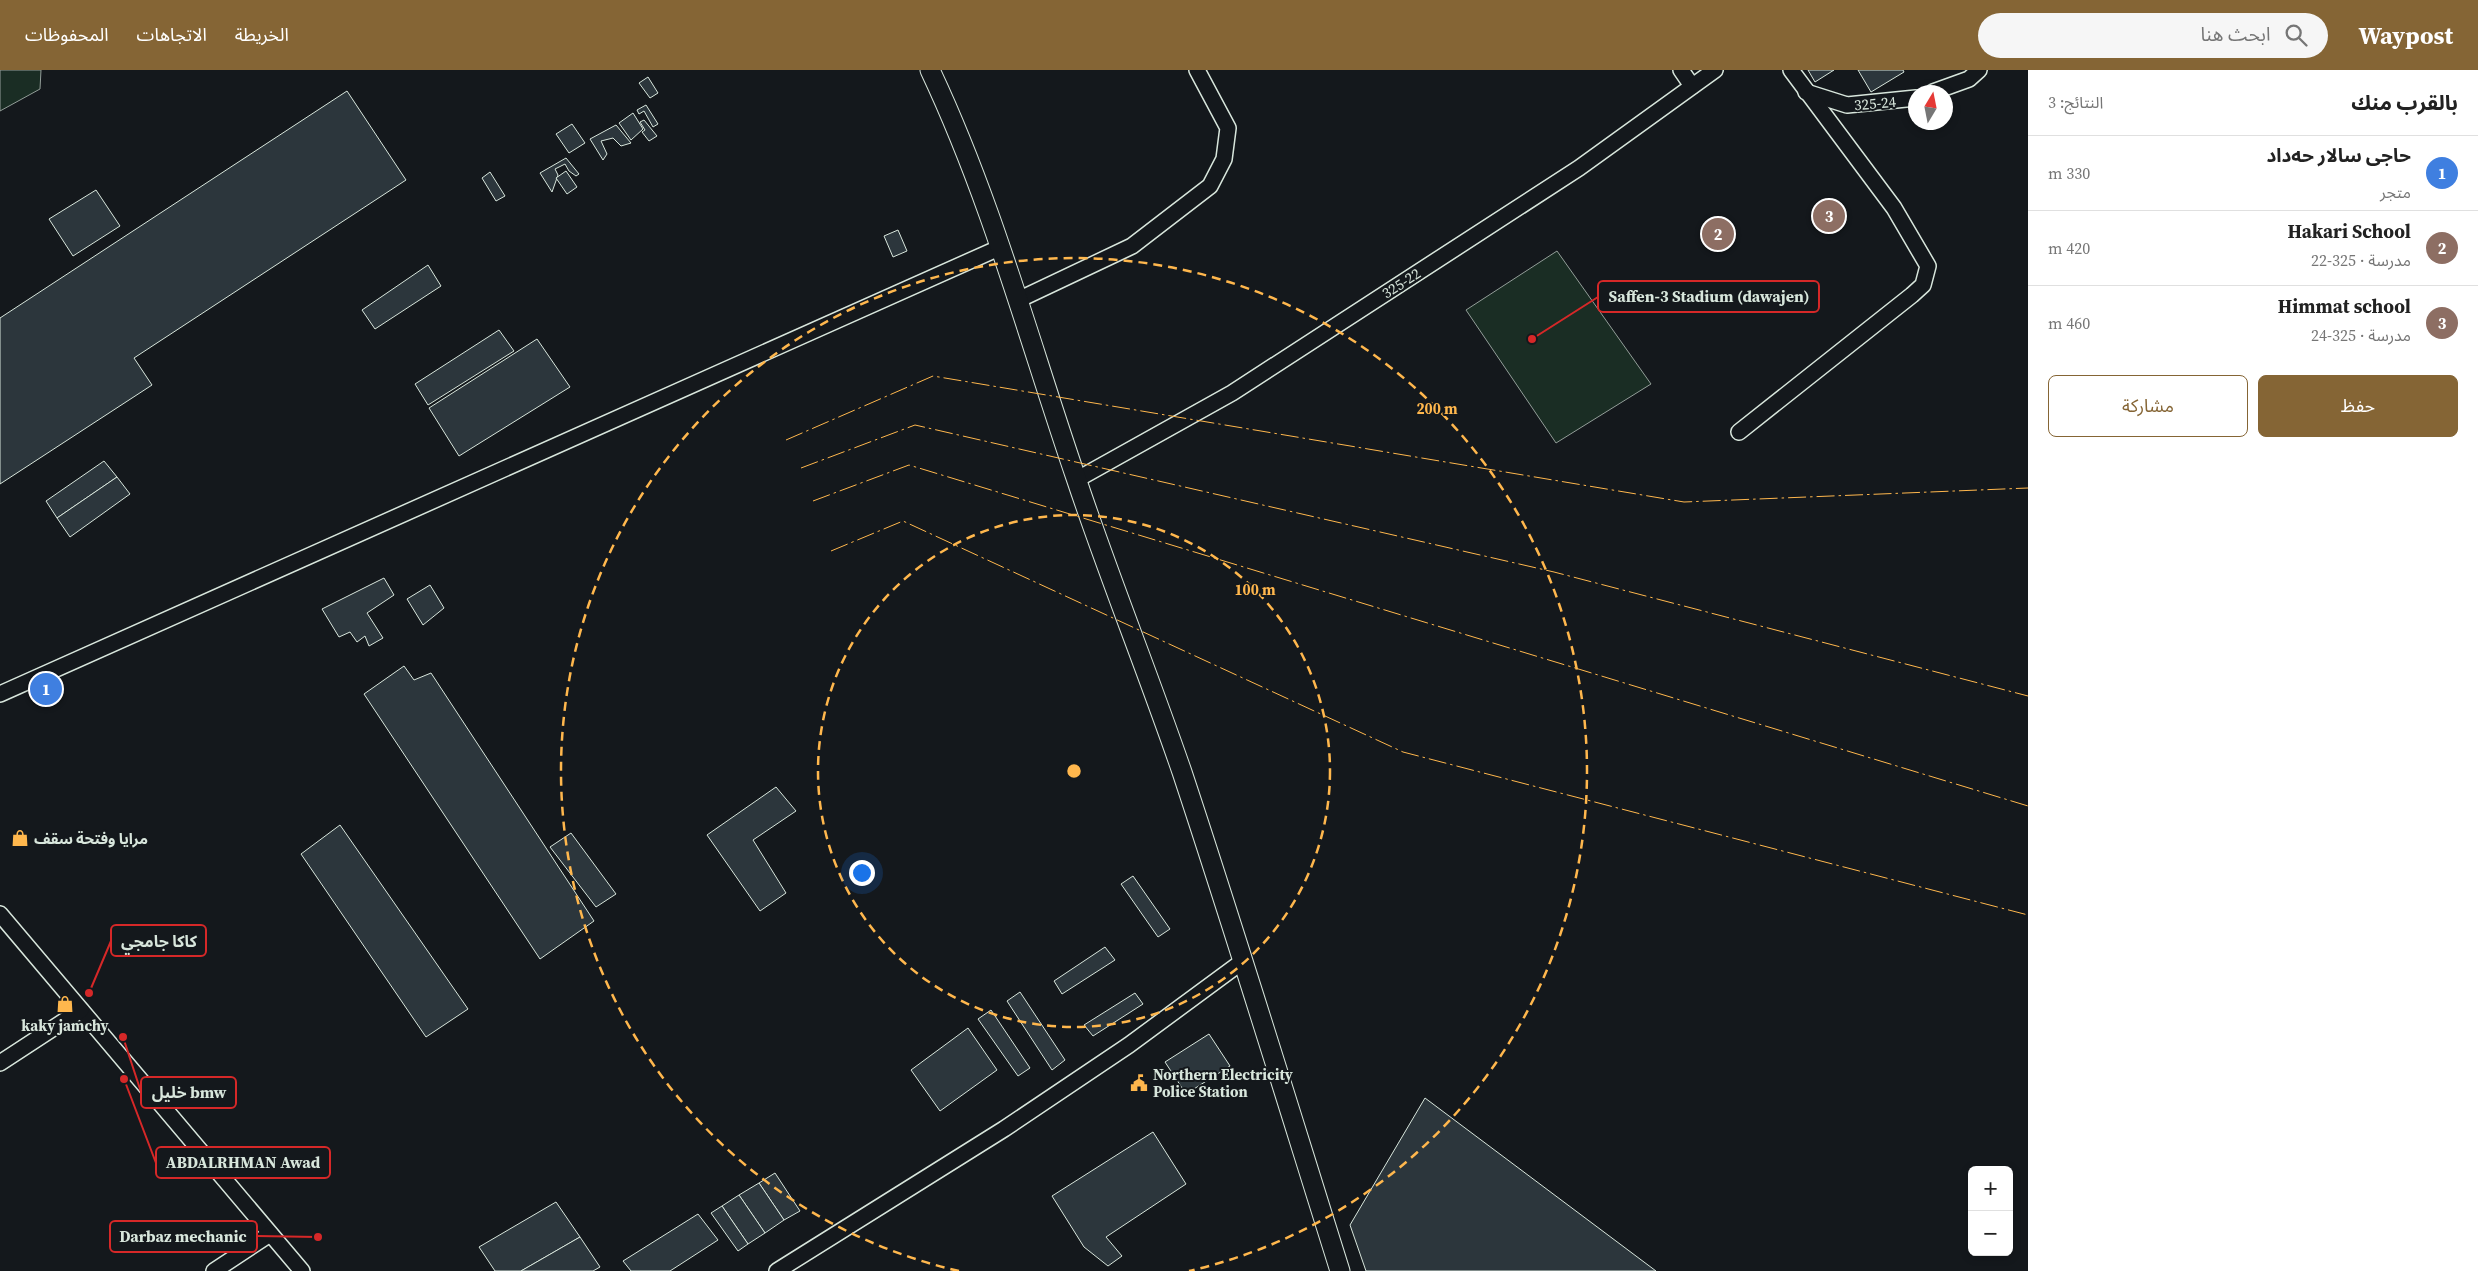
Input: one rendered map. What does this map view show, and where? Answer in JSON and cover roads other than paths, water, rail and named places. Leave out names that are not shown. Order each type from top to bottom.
[{"type":"street","points":[[930,70],[967,153],[1001,247],[1076,480],[1161,713],[1243,961],[1340,1271]]},
{"type":"street","points":[[1018,300],[1132,246],[1210,186],[1224,159],[1228,128],[1197,70]]},
{"type":"street","points":[[1681,70],[1692,86]]},
{"type":"street","name":"325-22","points":[[1076,480],[1232,394],[1580,168],[1715,70]]},
{"type":"street","points":[[1739,432],[1912,295],[1922,286],[1928,266],[1894,208],[1791,70]]},
{"type":"street","points":[[1952,85],[1969,79],[1979,70]]},
{"type":"street","name":"325-24","points":[[1806,92],[1847,106],[1908,99]]},
{"type":"street","points":[[0,694],[1001,247]]},
{"type":"street","points":[[0,915],[302,1271]]},
{"type":"street","points":[[777,1271],[1004,1129],[1129,1045],[1243,961]]},
{"type":"street","points":[[0,1063],[81,1010]]},
{"type":"street","points":[[214,1271],[270,1234]]},
{"type":"place","name":"Himmat school","points":[[1829,216]]},
{"type":"place","name":"Hakari School","points":[[1718,234]]},
{"type":"place","name":"Saffen-3 Stadium (dawajen)","points":[[1532,339]]},
{"type":"place","name":"حاجی سالار حەداد","points":[[46,689]]},
{"type":"place","name":"مرايا وفتحة سقف","points":[[20,838]]},
{"type":"place","name":"كاكا جامجي","points":[[89,993]]},
{"type":"place","name":"kaky jamchy","points":[[65,1004]]},
{"type":"place","name":"خليل bmw","points":[[123,1037]]},
{"type":"place","name":"ABDALRHMAN Awad","points":[[124,1079]]},
{"type":"place","name":"Northern Electricity Police Station","points":[[1139,1083]]},
{"type":"place","name":"Darbaz mechanic","points":[[318,1237]]}]
